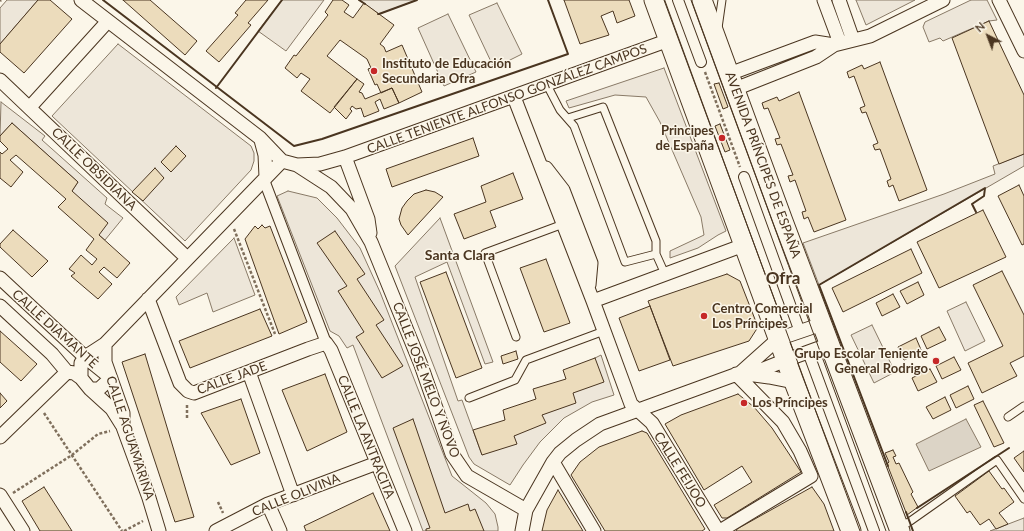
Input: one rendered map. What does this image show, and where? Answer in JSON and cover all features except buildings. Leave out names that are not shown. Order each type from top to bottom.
[{"type":"main road","points":[[654,0],[778,339],[851,531]]},
{"type":"main road","name":"AVENIDA PRÍNCIPES DE ESPAÑA","points":[[702,0],[899,529]]},
{"type":"street","points":[[81,0],[260,138],[282,161],[297,165],[331,187],[352,209],[371,242]]},
{"type":"street","points":[[678,0],[701,62]]},
{"type":"street","points":[[824,0],[842,42]]},
{"type":"street","points":[[839,0],[842,42]]},
{"type":"street","points":[[732,82],[816,57],[842,42],[870,36],[943,0]]},
{"type":"street","points":[[999,0],[1024,51]]},
{"type":"street","points":[[30,107],[108,21]]},
{"type":"street","name":"CALLE TENIENTE ALFONSO GONZÁLEZ CAMPOS","points":[[297,165],[320,164],[346,157],[669,40]]},
{"type":"street","name":"CALLE OBSIDIANA","points":[[0,80],[187,258]]},
{"type":"street","name":"CALLE FEIJOO","points":[[514,97],[535,151],[569,222],[591,295],[631,404],[652,423],[719,531]]},
{"type":"street","points":[[260,138],[265,155],[265,179],[326,343]]},
{"type":"street","points":[[346,157],[368,218],[371,242]]},
{"type":"street","points":[[81,378],[81,363],[85,357],[104,344],[282,161]]},
{"type":"street","name":"AVENIDA PRÍNCIPES DE ESPAÑA","points":[[744,177],[800,332]]},
{"type":"street","name":"CALLE JOSÉ MELO Y NOVO","points":[[371,242],[421,365],[452,454],[467,476],[526,510]]},
{"type":"street","points":[[591,295],[665,274],[744,245]]},
{"type":"street","name":"CALLE DIAMANTE","points":[[0,278],[85,357],[111,378]]},
{"type":"street","name":"CALLE JADE","points":[[148,300],[180,383],[188,391],[194,393],[326,343]]},
{"type":"street","points":[[0,306],[52,354],[67,372],[74,373],[81,378],[90,389],[112,409],[123,427]]},
{"type":"street","points":[[742,374],[778,339],[822,324]]},
{"type":"street","name":"CALLE LA ANTRACITA","points":[[326,343],[331,350],[405,531]]},
{"type":"street","name":"CALLE AGUAMARINA","points":[[104,344],[104,362],[123,413],[123,427],[159,531]]},
{"type":"street","points":[[522,531],[526,510],[553,462],[560,453],[576,440],[600,424],[830,344]]},
{"type":"street","points":[[808,352],[874,531]]},
{"type":"street","points":[[0,437],[67,372]]},
{"type":"street","points":[[249,372],[293,495]]},
{"type":"street","points":[[742,374],[794,382]]},
{"type":"street","points":[[719,531],[811,476],[800,451],[783,422],[742,374]]},
{"type":"street","points":[[90,389],[99,389],[111,378]]},
{"type":"street","points":[[553,462],[594,531]]},
{"type":"street","name":"CALLE OLIVINA","points":[[216,531],[268,504],[377,463]]},
{"type":"street","points":[[1,497],[23,531]]},
{"type":"street","points":[[268,504],[280,531]]},
{"type":"lane","points":[[716,38],[722,0]]},
{"type":"lane","points":[[547,85],[560,110],[574,126],[625,262],[656,254]]},
{"type":"lane","points":[[568,118],[603,107],[656,242],[656,254],[665,274]]},
{"type":"lane","points":[[516,337],[485,253],[569,222]]},
{"type":"lane","points":[[468,398],[515,380],[526,360],[604,331]]},
{"type":"lane","points":[[1008,417],[1024,406]]},
{"type":"lane","points":[[899,529],[997,460],[1024,500]]},
{"type":"path","points":[[701,62],[744,177]]},
{"type":"path","points":[[229,215],[275,334]]},
{"type":"path","points":[[36,401],[123,531],[154,514]]},
{"type":"path","points":[[1,497],[72,455],[98,434],[123,427]]},
{"type":"shaded area","points":[[7,0],[38,0],[0,44],[0,8]]},
{"type":"shaded area","points":[[282,0],[324,0],[286,51],[258,31]]},
{"type":"shaded area","points":[[359,0],[417,0],[379,14]]},
{"type":"shaded area","points":[[856,0],[915,0],[866,25]]},
{"type":"shaded area","points":[[971,0],[987,0],[997,20],[989,21],[943,41],[940,38],[929,42],[923,27],[925,22]]},
{"type":"shaded area","points":[[497,3],[522,54],[494,68],[469,15]]},
{"type":"shaded area","points":[[448,14],[476,72],[444,86],[418,28]]},
{"type":"shaded area","points":[[118,44],[251,146],[254,153],[254,161],[251,170],[185,241],[52,116]]},
{"type":"shaded area","points":[[664,68],[726,231],[698,248],[670,258],[670,251],[704,235],[701,217],[660,122],[646,97],[615,95],[569,108],[566,101]]},
{"type":"shaded area","points":[[1,102],[45,136],[42,140],[107,198],[105,204],[123,218],[105,240],[99,235],[72,191],[78,182],[12,123],[0,136]]},
{"type":"shaded area","points":[[1024,154],[1024,166],[819,285],[803,243],[944,194],[995,174],[993,166]]},
{"type":"shaded area","points":[[288,191],[317,198],[337,218],[360,248],[380,292],[452,476],[486,503],[495,514],[498,531],[423,531],[353,345],[347,348],[339,336],[330,331],[277,196]]},
{"type":"shaded area","points":[[440,218],[493,362],[485,364],[447,262],[415,277],[458,401],[462,400],[482,455],[514,436],[542,415],[595,358],[601,355],[614,395],[592,402],[564,418],[540,442],[510,485],[474,464],[469,457],[395,266]]},
{"type":"shaded area","points":[[234,238],[255,295],[213,312],[207,293],[179,305],[176,297]]},
{"type":"shaded area","points":[[966,302],[985,341],[965,351],[947,311]]},
{"type":"shaded area","points":[[872,325],[895,372],[874,383],[851,335]]},
{"type":"shaded area","points":[[966,419],[981,447],[929,471],[916,444]]},
{"type":"shaded area","points":[[1024,518],[1024,531],[990,531]]},
{"type":"tram line","points":[[664,0],[860,531]]},
{"type":"tram line","points":[[691,0],[886,531]]},
{"type":"wall","points":[[103,0],[294,146],[322,139],[568,54],[548,0]]},
{"type":"wall","points":[[216,88],[282,0]]},
{"type":"wall","points":[[359,0],[365,4]]},
{"type":"wall","points":[[378,14],[417,0]]},
{"type":"wall","points":[[888,466],[819,285],[985,188],[984,196],[972,204],[976,212]]},
{"type":"wall","points":[[917,508],[1009,448]]},
{"type":"wall","points":[[906,512],[913,531]]},
{"type":"place","name":"Instituto de Educación Secundaria Ofra","points":[[374,71]]},
{"type":"place","name":"Principes de España","points":[[722,138]]},
{"type":"place","name":"Centro Comercial Los Príncipes","points":[[704,316]]},
{"type":"place","name":"Grupo Escolar Teniente General Rodrigo","points":[[936,361]]},
{"type":"place","name":"Los Príncipes","points":[[744,403]]},
{"type":"district","name":"Santa Clara","points":[[460,255]]},
{"type":"district","name":"Ofra","points":[[783,279]]}]
